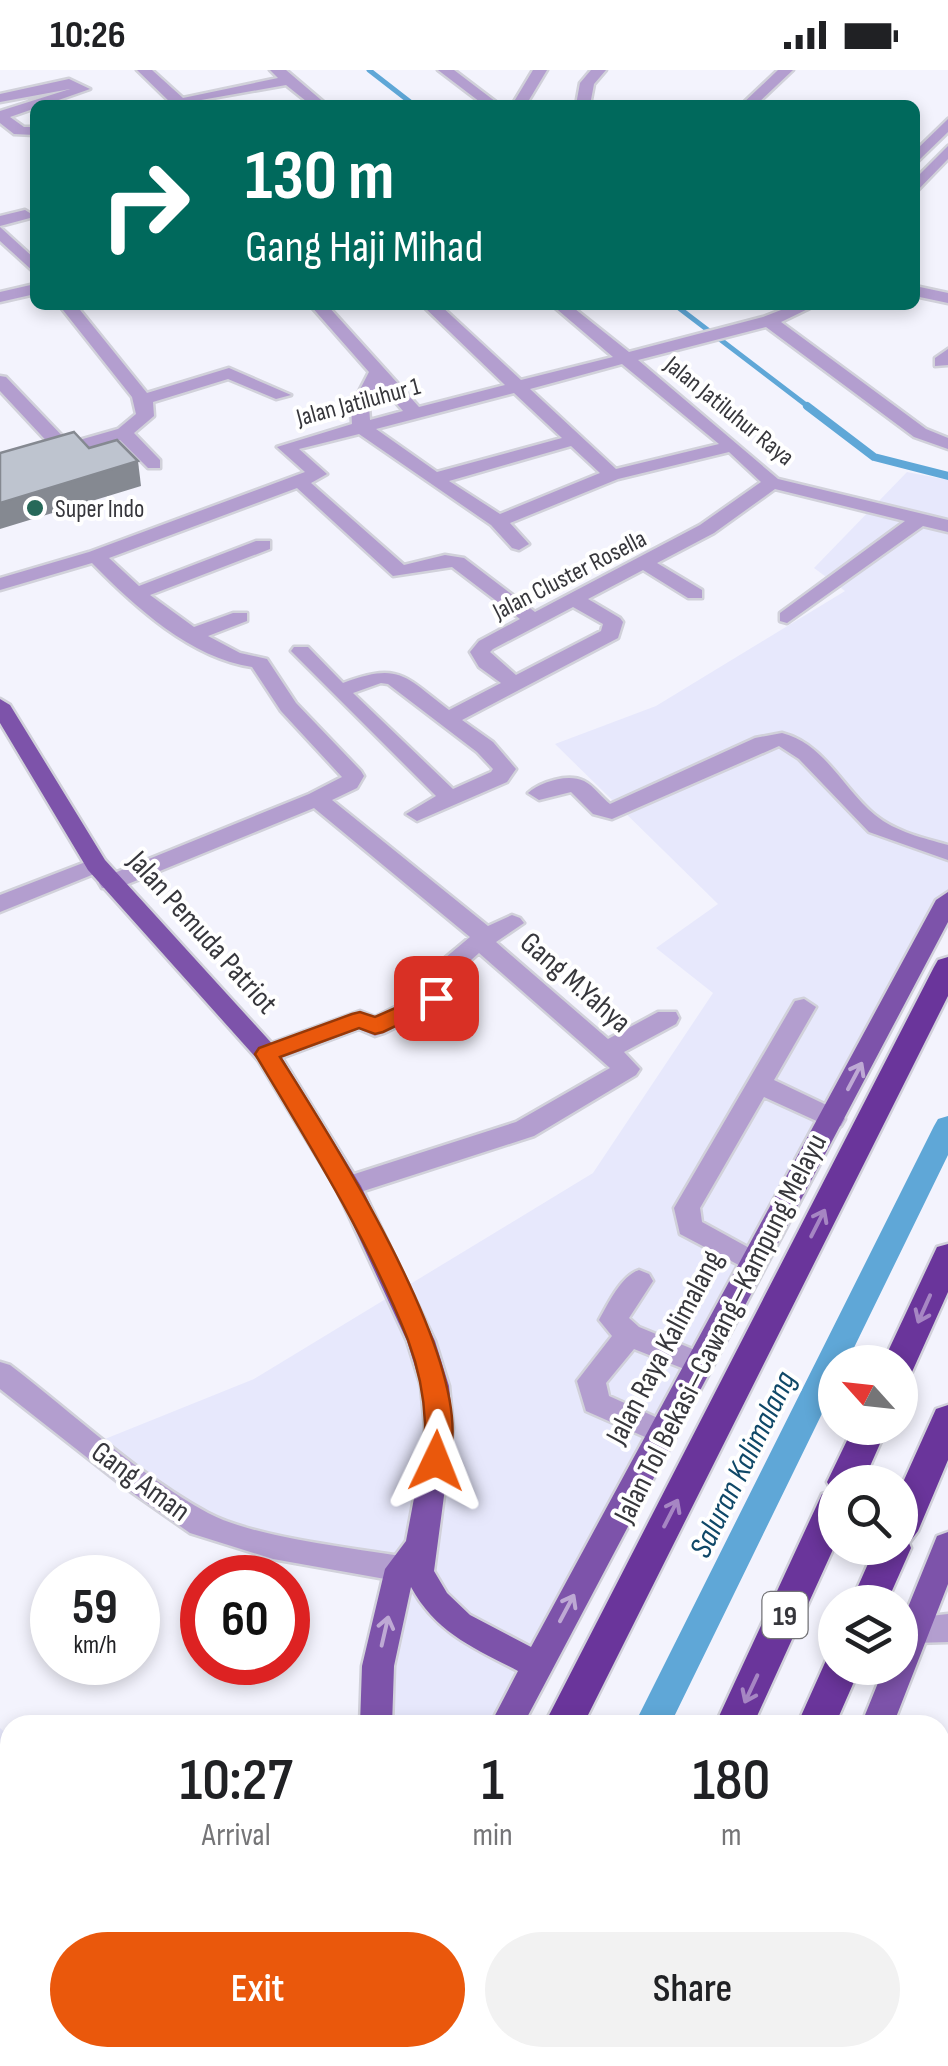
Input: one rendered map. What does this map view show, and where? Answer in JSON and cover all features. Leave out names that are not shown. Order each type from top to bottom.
[{"type":"highway","name":"Jalan Tol Bekasi–Cawang–Kampung Melayu","points":[[568,1715],[948,967]]},
{"type":"highway","points":[[908,1345],[948,1256]]},
{"type":"highway","points":[[918,1489],[948,1419]]},
{"type":"highway","name":"19","points":[[739,1715],[818,1542]]},
{"type":"highway","points":[[820,1715],[834,1685]]},
{"type":"main road","name":"Jalan Pemuda Patriot","points":[[0,706],[103,874],[267,1054],[348,1186],[421,1341],[435,1386],[436,1461],[413,1562],[378,1666],[376,1715]]},
{"type":"main road","name":"Jalan Raya Kalimalang","points":[[511,1715],[948,900]]},
{"type":"main road","points":[[918,1619],[948,1545]]},
{"type":"main road","points":[[413,1562],[436,1604],[459,1625],[537,1664]]},
{"type":"main road","points":[[881,1715],[893,1685]]},
{"type":"street","points":[[144,70],[176,100]]},
{"type":"street","points":[[445,70],[486,100]]},
{"type":"street","points":[[522,100],[540,70]]},
{"type":"street","points":[[584,100],[587,83],[599,70]]},
{"type":"street","points":[[753,100],[786,70]]},
{"type":"street","points":[[194,100],[283,75],[314,100]]},
{"type":"street","points":[[0,98],[70,83],[82,89],[50,100]]},
{"type":"street","points":[[30,107],[0,115],[5,127],[30,133]]},
{"type":"street","points":[[5,127],[30,122]]},
{"type":"street","points":[[921,165],[948,122]]},
{"type":"street","points":[[921,165],[948,150]]},
{"type":"street","points":[[0,221],[25,216]]},
{"type":"street","points":[[0,232],[8,251],[30,265]]},
{"type":"street","points":[[920,278],[948,285]]},
{"type":"street","points":[[0,297],[30,290]]},
{"type":"street","points":[[920,292],[948,298]]},
{"type":"street","points":[[0,469],[124,433],[142,422],[146,405],[143,400],[72,310]]},
{"type":"street","points":[[322,310],[414,412]]},
{"type":"street","points":[[435,310],[612,475]]},
{"type":"street","name":"Jalan Jatiluhur Raya","points":[[566,310],[732,446],[772,484],[948,526]]},
{"type":"street","points":[[769,314],[920,433],[948,444]]},
{"type":"street","name":"Jalan Jatiluhur 1","points":[[0,584],[96,556],[318,474],[286,447],[698,339],[769,314]]},
{"type":"street","points":[[143,400],[229,372],[282,395]]},
{"type":"street","points":[[376,374],[360,408],[360,426],[498,521],[518,544]]},
{"type":"street","points":[[0,381],[65,450]]},
{"type":"street","points":[[124,433],[154,464]]},
{"type":"street","points":[[434,479],[574,440]]},
{"type":"street","points":[[498,521],[612,475],[732,446]]},
{"type":"street","name":"Jalan Cluster Rosella","points":[[516,684],[486,663],[480,652],[486,645],[646,564],[726,517],[772,484]]},
{"type":"street","points":[[305,488],[400,572],[446,561],[458,562],[533,620]]},
{"type":"street","points":[[787,617],[920,519]]},
{"type":"street","points":[[137,594],[263,545]]},
{"type":"street","points":[[0,904],[103,874],[317,799],[350,783],[353,776],[288,707],[260,663],[232,658],[194,634],[137,594],[96,556]]},
{"type":"street","points":[[646,564],[695,594]]},
{"type":"street","points":[[448,719],[614,630],[610,619],[574,599]]},
{"type":"street","points":[[194,634],[240,617]]},
{"type":"street","points":[[301,651],[450,798]]},
{"type":"street","points":[[340,692],[378,677],[390,677],[448,719],[505,769],[499,777],[417,814]]},
{"type":"street","points":[[539,793],[562,785],[576,786],[601,809],[612,812],[763,743],[782,739],[799,748],[866,820],[884,832],[948,852]]},
{"type":"street","name":"Gang M.Yahya","points":[[317,799],[627,1069],[524,1129],[348,1186]]},
{"type":"street","points":[[267,1054],[360,1020],[375,1026],[436,998],[436,982],[453,958],[512,923]]},
{"type":"street","points":[[752,1262],[689,1227],[687,1208],[804,1007]]},
{"type":"street","points":[[606,1051],[667,1018]]},
{"type":"street","points":[[757,1083],[832,1118]]},
{"type":"street","points":[[639,1281],[613,1320],[629,1335],[697,1362]]},
{"type":"street","points":[[629,1335],[592,1381],[596,1403],[660,1432]]},
{"type":"street","name":"Gang Aman","points":[[0,1374],[137,1480],[201,1524],[273,1546],[413,1562]]},
{"type":"street","points":[[918,1629],[948,1628]]},
{"type":"shaded area","points":[[907,472],[948,480],[948,900],[511,1715],[377,1715],[399,1569],[201,1524],[90,1445],[254,1379],[593,1173],[713,993],[656,948],[718,904],[555,744],[656,706],[845,591],[814,568]]},
{"type":"building","points":[[74,432],[89,448],[117,440],[138,461],[0,503],[0,453]]},
{"type":"waterway","points":[[369,70],[408,100]]},
{"type":"waterway","points":[[682,310],[810,408]]},
{"type":"waterway","points":[[807,406],[874,457],[948,476]]},
{"type":"waterway","name":"Saluran Kalimalang","points":[[657,1715],[948,1126]]},
{"type":"place","name":"Super Indo","points":[[35,508]]},
{"type":"route","points":[[436,998],[375,1026],[360,1020],[267,1054],[348,1186],[421,1341],[435,1386],[436,1461]]}]
